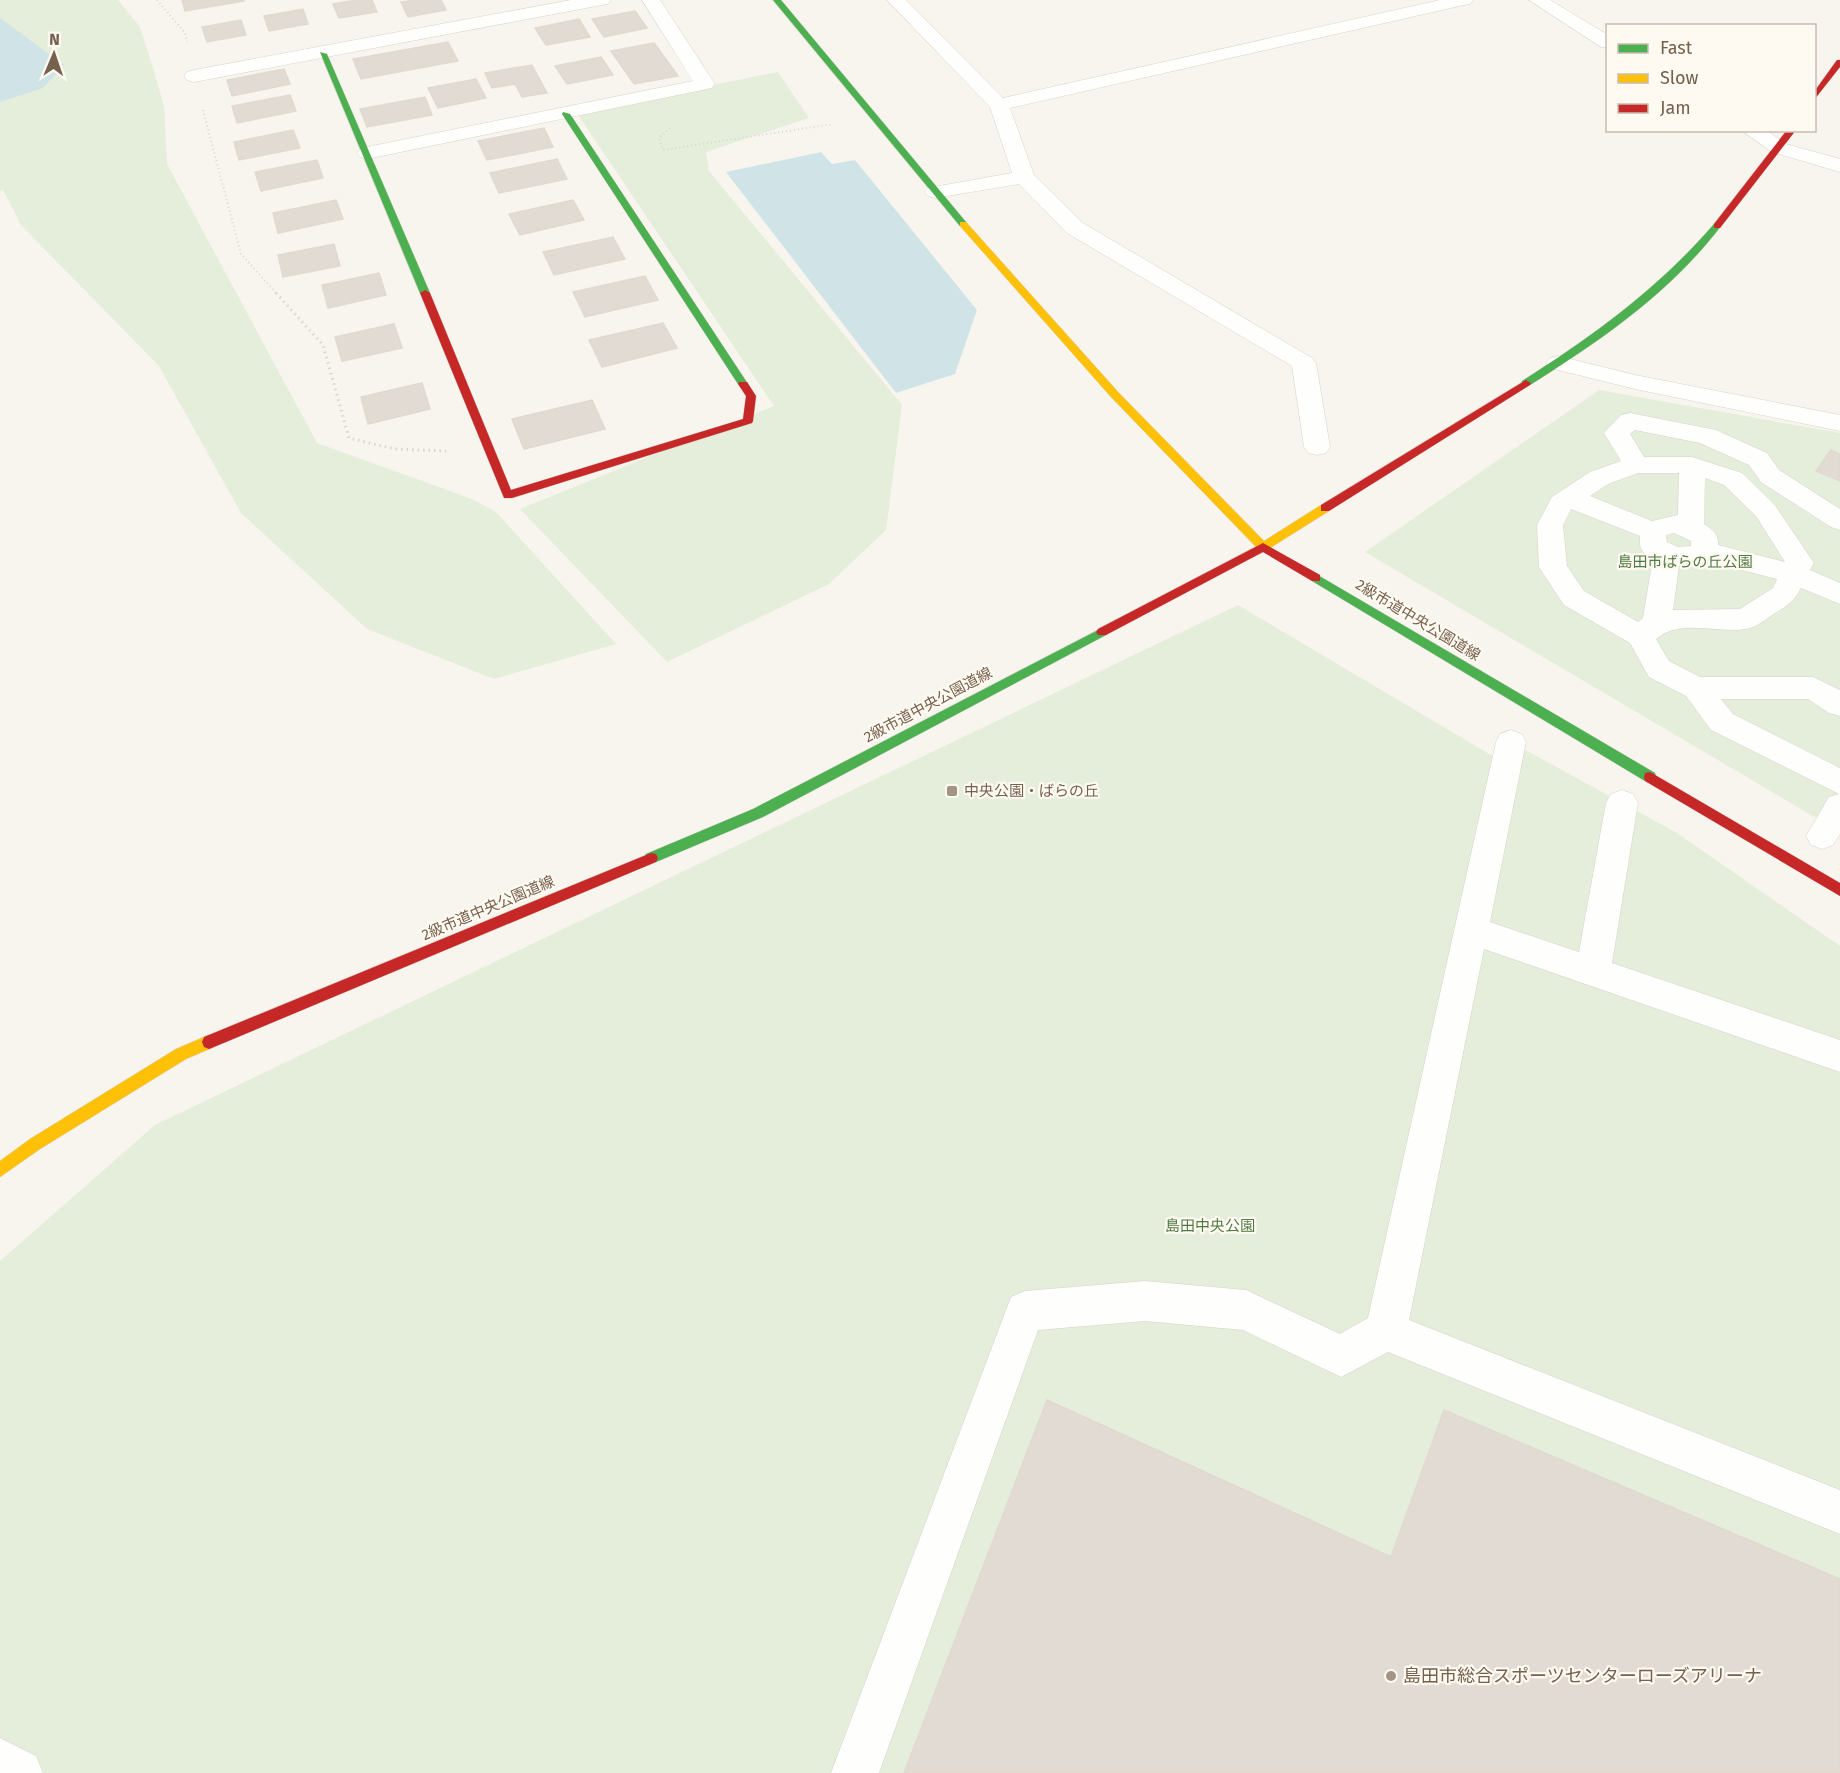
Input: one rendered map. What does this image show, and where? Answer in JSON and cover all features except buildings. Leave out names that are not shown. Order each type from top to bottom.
[{"type":"street","points":[[475,0],[486,20]]},
{"type":"street","points":[[194,76],[323,54],[486,20],[602,0]]},
{"type":"street","points":[[367,153],[705,84],[651,0]]},
{"type":"street","points":[[777,0],[877,118],[935,192],[1115,395],[1263,547],[1558,363],[1644,301],[1704,244],[1791,132]]},
{"type":"street","points":[[896,0],[999,105],[1024,177],[1075,228],[1304,363],[1317,447]]},
{"type":"street","points":[[999,105],[1464,0]]},
{"type":"street","points":[[1538,0],[1606,42]]},
{"type":"street","points":[[323,54],[367,153],[508,495],[748,420],[751,396],[566,114]]},
{"type":"street","points":[[1816,97],[1840,62]]},
{"type":"street","points":[[1754,132],[1779,148],[1840,166]]},
{"type":"street","points":[[935,192],[1024,177]]},
{"type":"street","points":[[1558,363],[1635,382],[1840,423]]},
{"type":"street","points":[[1636,465],[1617,433],[1630,421],[1707,436],[1758,459],[1770,476],[1840,521]]},
{"type":"street","points":[[1636,465],[1692,465],[1733,479],[1765,510],[1800,563],[1783,595],[1745,619],[1689,618],[1648,629],[1574,598],[1553,567],[1550,525],[1561,503],[1599,478],[1636,465]]},
{"type":"street","points":[[1691,527],[1692,465]]},
{"type":"street","points":[[1746,492],[1770,476]]},
{"type":"street","points":[[1569,498],[1689,558],[1704,551],[1794,574],[1840,594]]},
{"type":"street","points":[[1704,551],[1705,538],[1691,527],[1668,523],[1660,543],[1648,629],[1659,669],[1696,688],[1722,722],[1840,782]]},
{"type":"street","name":"2級市道中央公園道線","points":[[0,1170],[35,1144],[181,1054],[758,813],[1263,547],[1840,890]]},
{"type":"street","points":[[1696,688],[1813,688],[1838,701]]},
{"type":"street","points":[[855,1773],[1025,1311],[1145,1301],[1246,1310],[1341,1356],[1386,1331],[1511,742]]},
{"type":"street","points":[[1593,973],[1622,803]]},
{"type":"street","points":[[1822,836],[1840,806]]},
{"type":"street","points":[[1471,930],[1840,1056]]},
{"type":"street","points":[[1386,1331],[1840,1512]]},
{"type":"street","points":[[0,1761],[19,1773]]},
{"type":"path","points":[[158,0],[185,33],[194,76],[241,254],[323,345],[349,438],[395,449],[489,453]]},
{"type":"path","points":[[705,84],[710,91],[659,138],[663,150],[877,118]]},
{"type":"green space","points":[[0,0],[118,0],[140,27],[153,68],[164,106],[167,164],[317,443],[472,499],[496,512],[616,644],[494,679],[367,629],[241,513],[159,366],[21,225],[3,190],[0,191]]},
{"type":"green space","points":[[778,72],[809,118],[706,152],[709,171],[902,405],[886,530],[829,584],[667,662],[520,509],[774,406],[576,112]]},
{"type":"green space","name":"島田市ばらの丘公園","points":[[1599,390],[1840,433],[1840,832],[1365,552]]},
{"type":"green space","name":"島田中央公園","points":[[1238,605],[1506,764],[1511,742],[1677,833],[1840,946],[1840,1773],[0,1773],[0,1261],[155,1125]]},
{"type":"shaded area","points":[[0,18],[64,65],[43,88],[0,102]]},
{"type":"shaded area","points":[[821,152],[832,164],[855,160],[977,310],[955,374],[896,393],[726,172]]},
{"type":"traffic: fast","points":[[777,0],[963,224]]},
{"type":"traffic: fast","points":[[323,54],[425,293]]},
{"type":"traffic: fast","points":[[566,114],[743,384]]},
{"type":"traffic: fast","points":[[1526,383],[1628,313],[1675,272],[1717,226]]},
{"type":"traffic: fast","points":[[1316,578],[1650,777]]},
{"type":"traffic: fast","points":[[651,858],[758,813],[1102,632]]},
{"type":"traffic: slow","points":[[963,224],[1115,395],[1263,547],[1325,508]]},
{"type":"traffic: slow","points":[[0,1170],[35,1144],[181,1054],[209,1042]]},
{"type":"traffic: jam","points":[[1816,95],[1840,62]]},
{"type":"traffic: jam","points":[[1717,226],[1790,132]]},
{"type":"traffic: jam","points":[[425,293],[508,495],[748,421],[751,396],[743,384]]},
{"type":"traffic: jam","points":[[1325,508],[1526,383]]},
{"type":"traffic: jam","points":[[1102,632],[1263,547],[1316,578]]},
{"type":"traffic: jam","points":[[1650,777],[1840,890]]},
{"type":"traffic: jam","points":[[209,1042],[651,858]]},
{"type":"place","name":"中央公園・ばらの丘","points":[[952,791]]},
{"type":"place","name":"島田市総合スポーツセンターローズアリーナ","points":[[1391,1676]]}]
